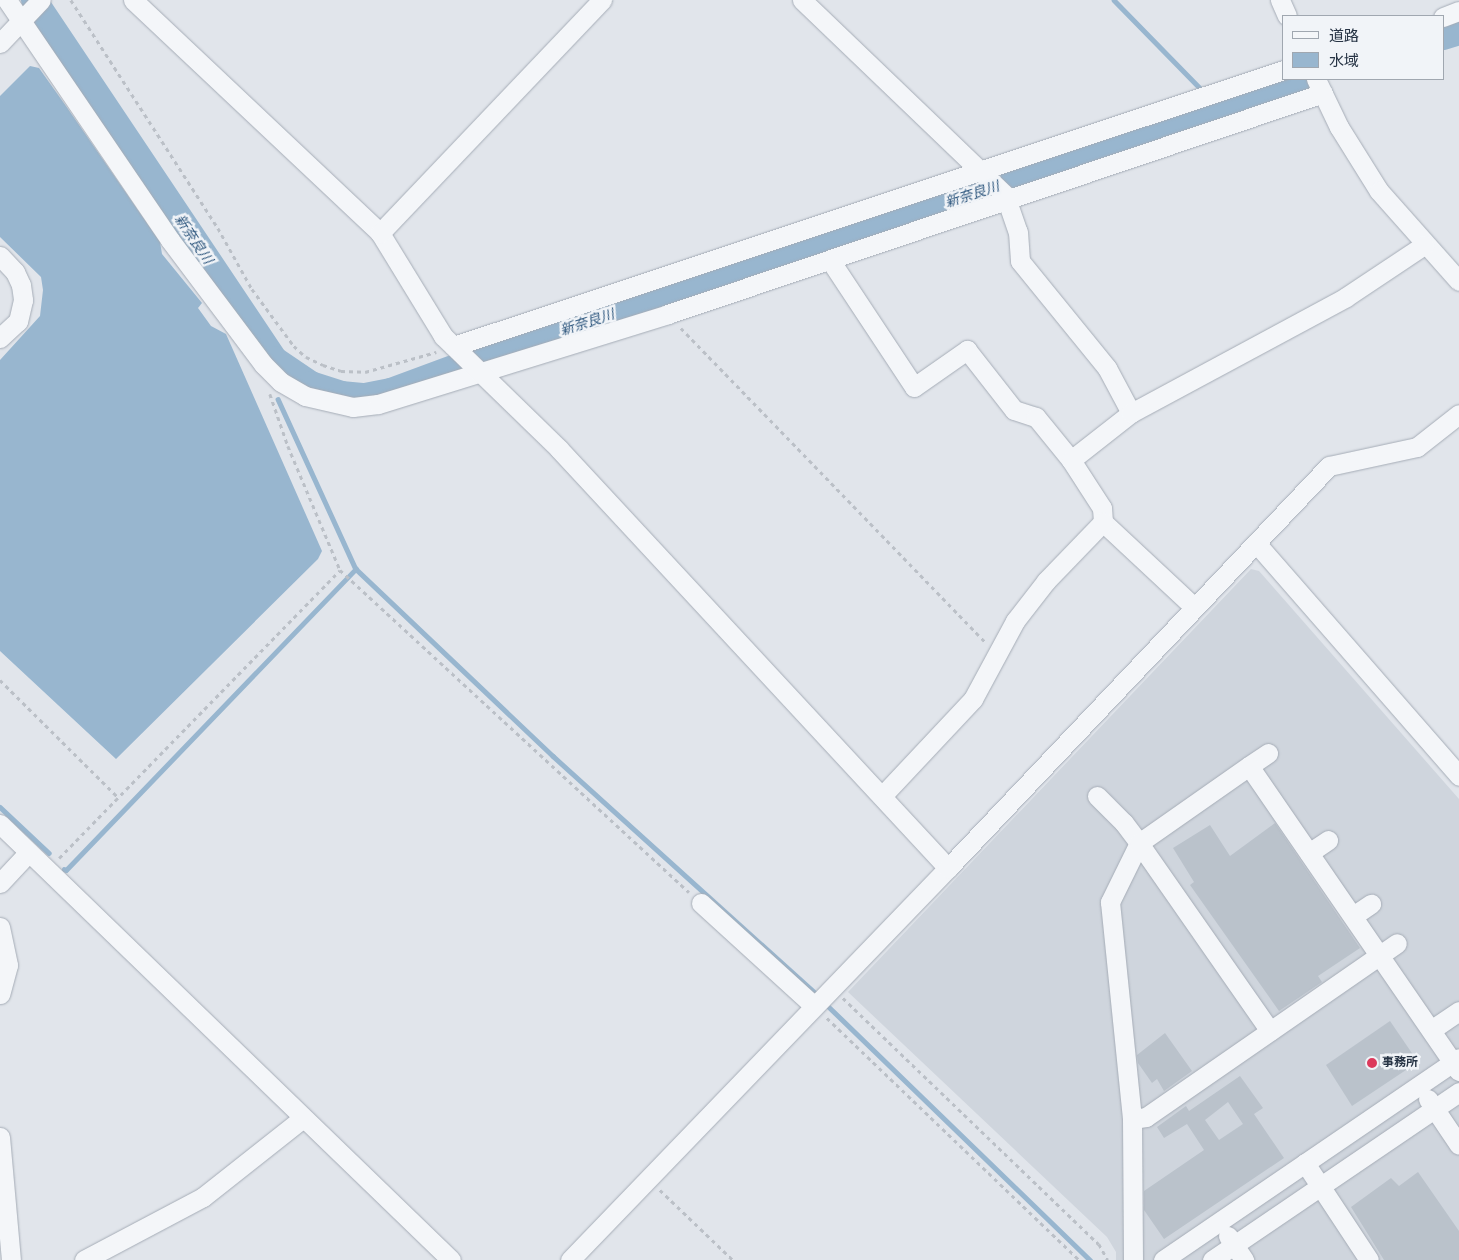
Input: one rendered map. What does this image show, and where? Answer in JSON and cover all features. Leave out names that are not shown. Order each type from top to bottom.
[{"type":"street","points":[[7,0],[23,18],[170,240],[270,372],[306,396],[353,407],[378,404],[479,370],[668,314],[830,260],[1320,87],[1357,158],[1424,245],[1459,282]]},
{"type":"street","points":[[0,43],[41,0]]},
{"type":"street","points":[[133,0],[380,233],[443,336],[566,456],[948,868]]},
{"type":"street","points":[[380,233],[602,0]]},
{"type":"street","points":[[802,0],[982,172],[1006,198],[1018,232],[1020,261],[1106,368],[1132,413]]},
{"type":"street","points":[[1280,0],[1287,15]]},
{"type":"street","points":[[1444,17],[1459,11]]},
{"type":"street","points":[[457,349],[1282,70]]},
{"type":"street","points":[[1071,460],[1132,413],[1346,297],[1424,245]]},
{"type":"street","points":[[0,256],[15,272],[21,285],[22,300],[18,321],[0,338]]},
{"type":"street","points":[[830,260],[914,387],[968,350],[1014,410],[1036,417],[1071,460],[1102,508],[1103,522],[1194,607]]},
{"type":"street","points":[[570,1260],[813,1005],[948,868],[1329,466],[1417,446],[1459,414]]},
{"type":"street","points":[[882,796],[973,699],[1014,621],[1046,581],[1103,522]]},
{"type":"street","points":[[1256,543],[1459,776]]},
{"type":"street","points":[[1133,1260],[1132,1119],[1110,902],[1139,843],[1268,753]]},
{"type":"street","points":[[1163,1260],[1418,1086],[1457,1064],[1431,1030],[1249,766]]},
{"type":"street","points":[[1097,796],[1124,822],[1270,1031]]},
{"type":"street","points":[[0,824],[451,1260]]},
{"type":"street","points":[[1309,853],[1328,840]]},
{"type":"street","points":[[0,883],[28,852]]},
{"type":"street","points":[[701,903],[813,1005]]},
{"type":"street","points":[[1353,916],[1371,904]]},
{"type":"street","points":[[0,927],[8,965],[0,994]]},
{"type":"street","points":[[1132,1119],[1146,1117],[1397,943]]},
{"type":"street","points":[[1431,1030],[1458,1007]]},
{"type":"street","points":[[1418,1086],[1459,1145]]},
{"type":"street","points":[[1212,1260],[1239,1252],[1320,1186],[1459,1092]]},
{"type":"street","points":[[84,1260],[203,1197],[303,1118]]},
{"type":"street","points":[[0,1137],[11,1260]]},
{"type":"street","points":[[1305,1163],[1366,1259]]},
{"type":"street","points":[[1219,1222],[1239,1252]]},
{"type":"path","points":[[71,0],[218,228],[252,289],[290,341],[306,357],[341,371],[365,372],[386,369],[457,349]]},
{"type":"path","points":[[668,314],[997,655]]},
{"type":"path","points":[[270,372],[270,399],[340,570],[701,903]]},
{"type":"path","points":[[48,870],[340,570]]},
{"type":"path","points":[[0,680],[118,798]]},
{"type":"path","points":[[831,987],[1099,1244],[1108,1260]]},
{"type":"path","points":[[813,1005],[1079,1260]]},
{"type":"path","points":[[648,1179],[733,1260]]},
{"type":"shaded area","points":[[1251,569],[1259,571],[1459,799],[1459,1260],[1116,1260],[1116,1252],[1107,1237],[848,992]]},
{"type":"water","points":[[30,66],[39,68],[66,106],[160,242],[162,254],[202,303],[198,308],[211,326],[226,334],[322,551],[318,559],[116,759],[0,651],[0,360],[40,316],[43,290],[41,277],[0,237],[0,96]]},
{"type":"building","points":[[1275,823],[1360,948],[1318,976],[1322,982],[1279,1011],[1190,885],[1194,882],[1173,848],[1210,825],[1230,856]]},
{"type":"building","name":"事務所","points":[[1390,1021],[1418,1062],[1352,1106],[1326,1065]]},
{"type":"building","points":[[1165,1033],[1192,1071],[1164,1091],[1157,1079],[1152,1083],[1138,1063],[1137,1055]]},
{"type":"building","points":[[1240,1076],[1263,1108],[1254,1114],[1284,1158],[1164,1239],[1144,1210],[1144,1191],[1204,1150],[1187,1124],[1164,1138],[1157,1127],[1186,1106],[1189,1111]],"holes":[[[1228,1102],[1243,1124],[1219,1140],[1205,1120]]]},
{"type":"building","points":[[1418,1172],[1459,1231],[1459,1260],[1384,1260],[1351,1207],[1391,1178],[1399,1186]]},
{"type":"waterway","name":"新奈良川","points":[[34,0],[274,359],[311,384],[341,394],[365,396],[391,391],[480,358],[1312,80]]},
{"type":"waterway","points":[[1114,0],[1199,87]]},
{"type":"waterway","name":"新奈良川","points":[[1444,37],[1459,32]]},
{"type":"waterway","points":[[126,162],[138,154]]},
{"type":"waterway","points":[[278,399],[356,569],[553,756],[815,993]]},
{"type":"waterway","points":[[64,869],[66,870],[356,569]]},
{"type":"waterway","points":[[0,807],[49,853]]},
{"type":"waterway","points":[[828,1006],[1090,1260]]},
{"type":"place","name":"事務所","points":[[1372,1063]]}]
